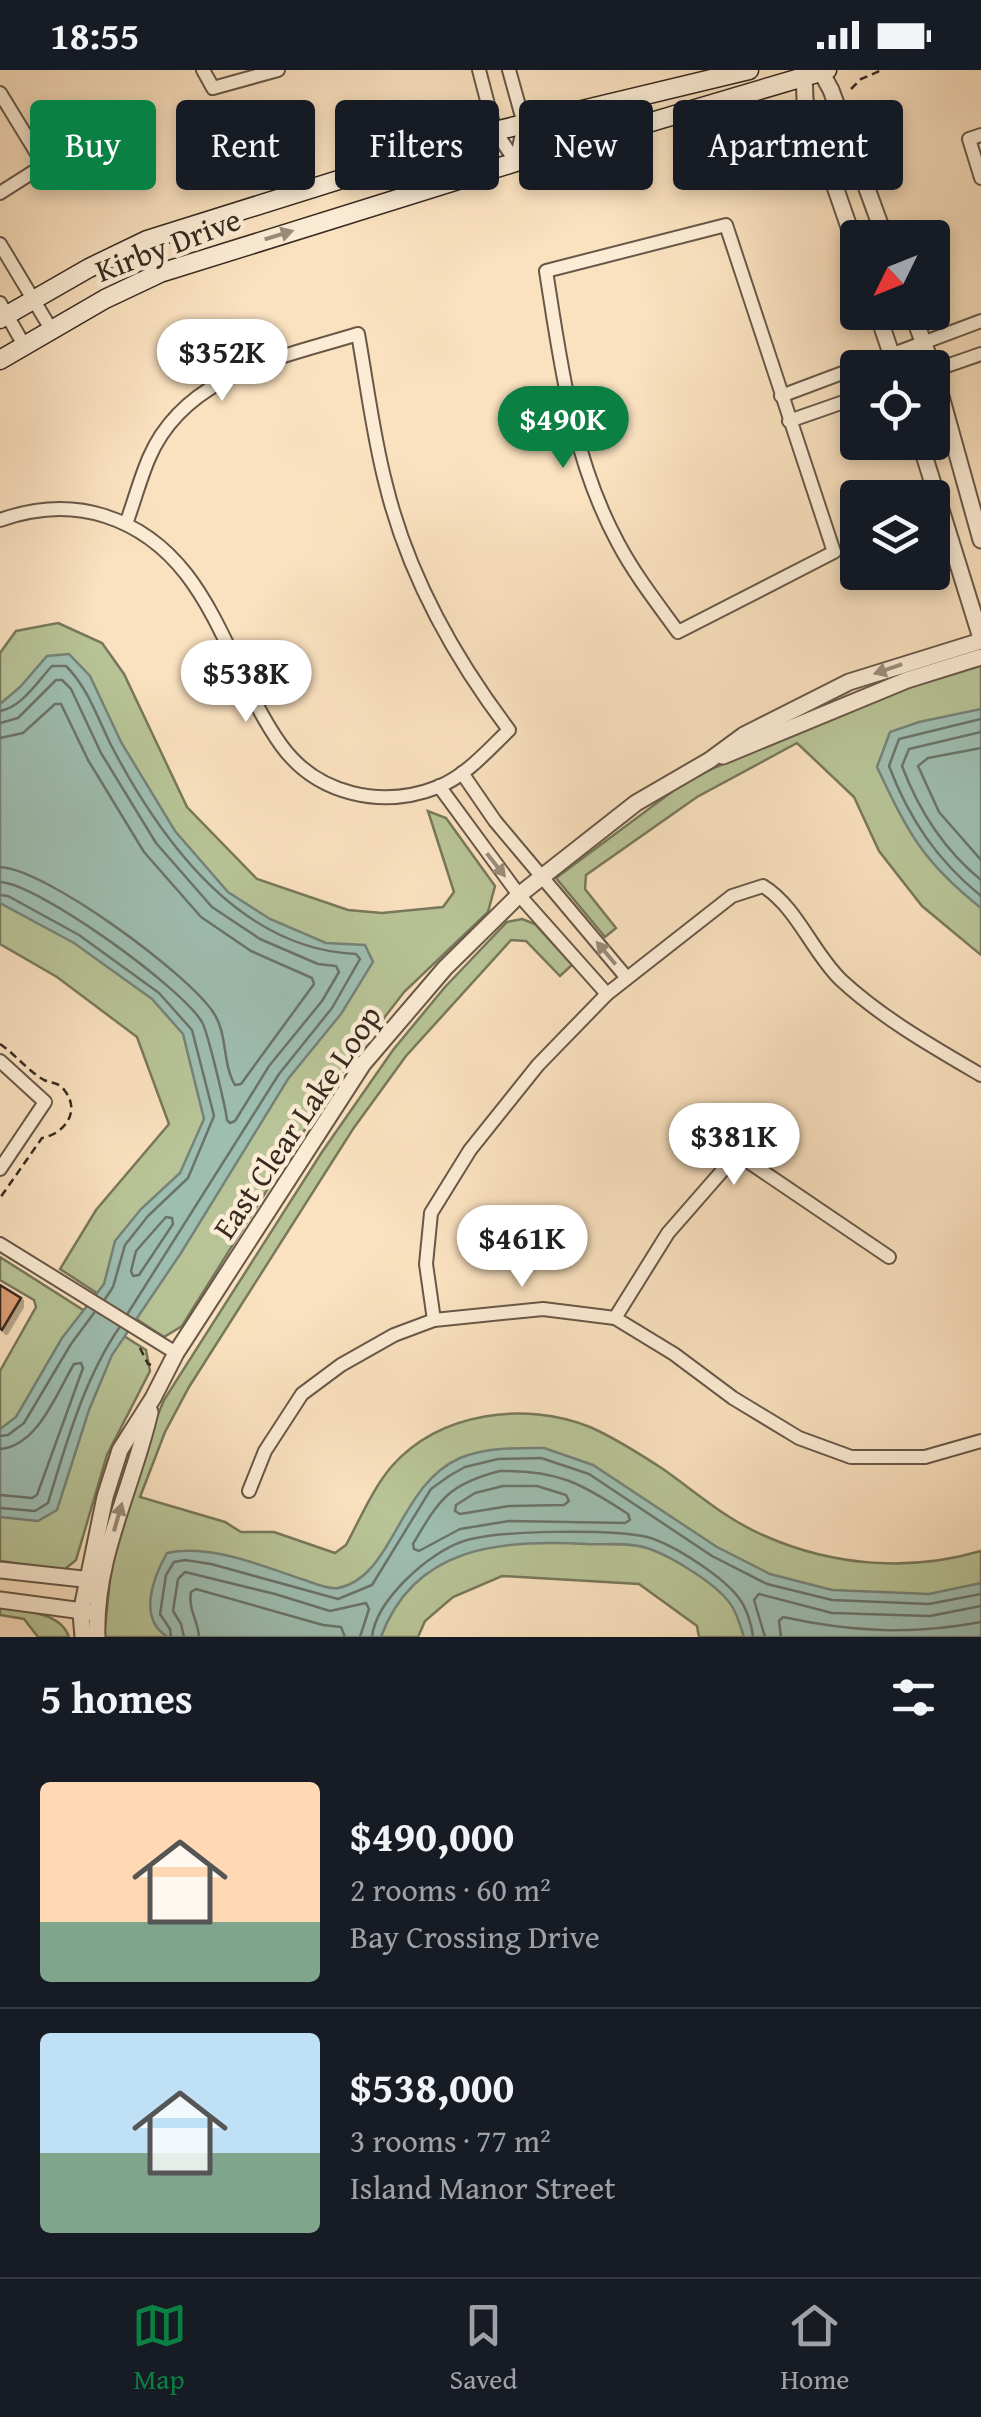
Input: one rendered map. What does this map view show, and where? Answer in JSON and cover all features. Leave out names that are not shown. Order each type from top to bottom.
[{"type":"main road","name":"Kirby Drive","points":[[624,100],[749,70]]},
{"type":"main road","name":"Kirby Drive","points":[[0,360],[160,272],[815,72]]},
{"type":"main road","name":"Kirby Drive","points":[[2,312],[147,240],[335,181]]},
{"type":"street","points":[[203,70],[213,88],[278,70]]},
{"type":"street","points":[[478,70],[486,100]]},
{"type":"street","points":[[509,70],[519,106]]},
{"type":"street","points":[[815,72],[877,220]]},
{"type":"street","points":[[815,72],[806,100],[847,220]]},
{"type":"street","points":[[0,93],[44,165],[0,193]]},
{"type":"street","points":[[499,137],[516,162]]},
{"type":"street","points":[[975,137],[981,178]]},
{"type":"street","points":[[516,162],[519,148]]},
{"type":"street","points":[[726,224],[789,421],[834,552],[678,632],[618,543],[582,461],[566,400],[546,271],[726,224]]},
{"type":"street","points":[[0,244],[51,329]]},
{"type":"street","points":[[2,312],[24,345]]},
{"type":"street","points":[[912,350],[981,321]]},
{"type":"street","points":[[919,330],[926,350]]},
{"type":"street","points":[[0,520],[24,512],[72,510],[126,524],[164,548],[194,582],[278,742],[303,770],[322,782],[358,795],[397,796],[439,786],[462,773],[510,730],[459,659],[410,558],[385,483],[358,334],[233,374],[194,399],[155,447],[126,524]]},
{"type":"street","points":[[950,365],[981,354]]},
{"type":"street","points":[[781,396],[840,378]]},
{"type":"street","points":[[789,421],[840,403]]},
{"type":"street","points":[[950,431],[981,540]]},
{"type":"street","points":[[926,460],[981,639]]},
{"type":"street","name":"East Clear Lake Loop","points":[[88,1612],[105,1498],[120,1450],[176,1353],[363,1064],[445,968],[541,876],[636,803],[710,760],[744,735],[849,682],[981,639]]},
{"type":"street","name":"East Clear Lake Loop","points":[[710,760],[907,680],[981,656]]},
{"type":"street","points":[[462,773],[494,822],[627,978]]},
{"type":"street","points":[[439,786],[519,895],[607,994]]},
{"type":"street","points":[[434,1320],[426,1264],[431,1214],[470,1150],[538,1065],[607,994],[732,896],[763,886],[780,896],[840,979],[915,1036],[981,1075]]},
{"type":"street","points":[[564,945],[584,928]]},
{"type":"street","points":[[0,1060],[45,1102],[0,1169]]},
{"type":"street","points":[[614,1318],[668,1233],[737,1154],[889,1257]]},
{"type":"street","points":[[0,1244],[176,1353]]},
{"type":"street","points":[[249,1491],[265,1451],[302,1394],[354,1357],[394,1335],[434,1320],[543,1309],[614,1318],[799,1438],[851,1456],[925,1457],[981,1441]]},
{"type":"street","points":[[0,1570],[93,1580]]},
{"type":"street","points":[[0,1600],[88,1612]]},
{"type":"street","points":[[83,1637],[88,1612]]},
{"type":"street","points":[[88,1612],[97,1637]]},
{"type":"path","points":[[851,89],[861,79],[882,70]]},
{"type":"path","points":[[139,1346],[148,1364],[167,1370]]},
{"type":"green space","points":[[58,623],[102,643],[124,674],[187,807],[257,879],[348,910],[382,913],[443,907],[454,892],[428,811],[446,818],[495,886],[488,912],[404,992],[334,1083],[182,1326],[164,1337],[60,1269],[96,1210],[169,1124],[137,1037],[57,977],[0,944],[0,653],[16,631]]},
{"type":"green space","points":[[981,663],[981,955],[922,906],[879,851],[854,797],[797,743],[697,797],[586,875],[585,889],[616,928],[605,937],[556,878],[689,779],[853,707]]},
{"type":"green space","points":[[522,919],[535,924],[572,965],[560,976],[526,941],[511,940],[406,1056],[353,1129],[189,1387],[165,1432],[140,1497],[225,1522],[241,1532],[274,1532],[335,1553],[346,1545],[392,1466],[434,1433],[485,1416],[565,1419],[609,1436],[738,1522],[791,1546],[872,1563],[927,1562],[981,1551],[981,1637],[699,1637],[697,1626],[639,1584],[502,1576],[453,1597],[425,1621],[418,1637],[104,1637],[112,1560],[132,1477],[164,1400],[322,1152],[393,1050],[445,987],[507,922]]},
{"type":"green space","points":[[0,1257],[146,1350],[150,1371],[107,1455],[76,1560],[64,1570],[0,1561],[0,1371],[36,1307],[34,1300],[0,1280]]},
{"type":"green space","points":[[0,1607],[50,1617],[69,1637],[38,1637],[24,1619],[0,1615]]},
{"type":"water","points":[[69,654],[90,676],[121,742],[175,831],[228,892],[270,919],[326,943],[365,945],[373,962],[341,1014],[288,1079],[181,1253],[112,1355],[89,1410],[57,1510],[38,1521],[0,1517],[0,1429],[16,1417],[62,1338],[104,1284],[115,1241],[141,1209],[180,1173],[204,1119],[183,1034],[152,999],[74,943],[0,903],[0,704],[47,656]]},
{"type":"water","points":[[981,709],[981,908],[945,876],[919,845],[877,767],[890,732]]},
{"type":"water","points":[[544,1448],[593,1465],[717,1547],[770,1574],[832,1590],[929,1594],[981,1583],[981,1637],[744,1637],[727,1599],[707,1581],[669,1558],[632,1545],[554,1543],[493,1547],[438,1566],[415,1583],[396,1607],[381,1637],[168,1637],[153,1620],[153,1587],[167,1553],[217,1554],[338,1588],[357,1580],[372,1567],[409,1508],[439,1471],[480,1452]]},
{"type":"building","points":[[0,1285],[21,1298],[2,1330],[0,1328]]}]
